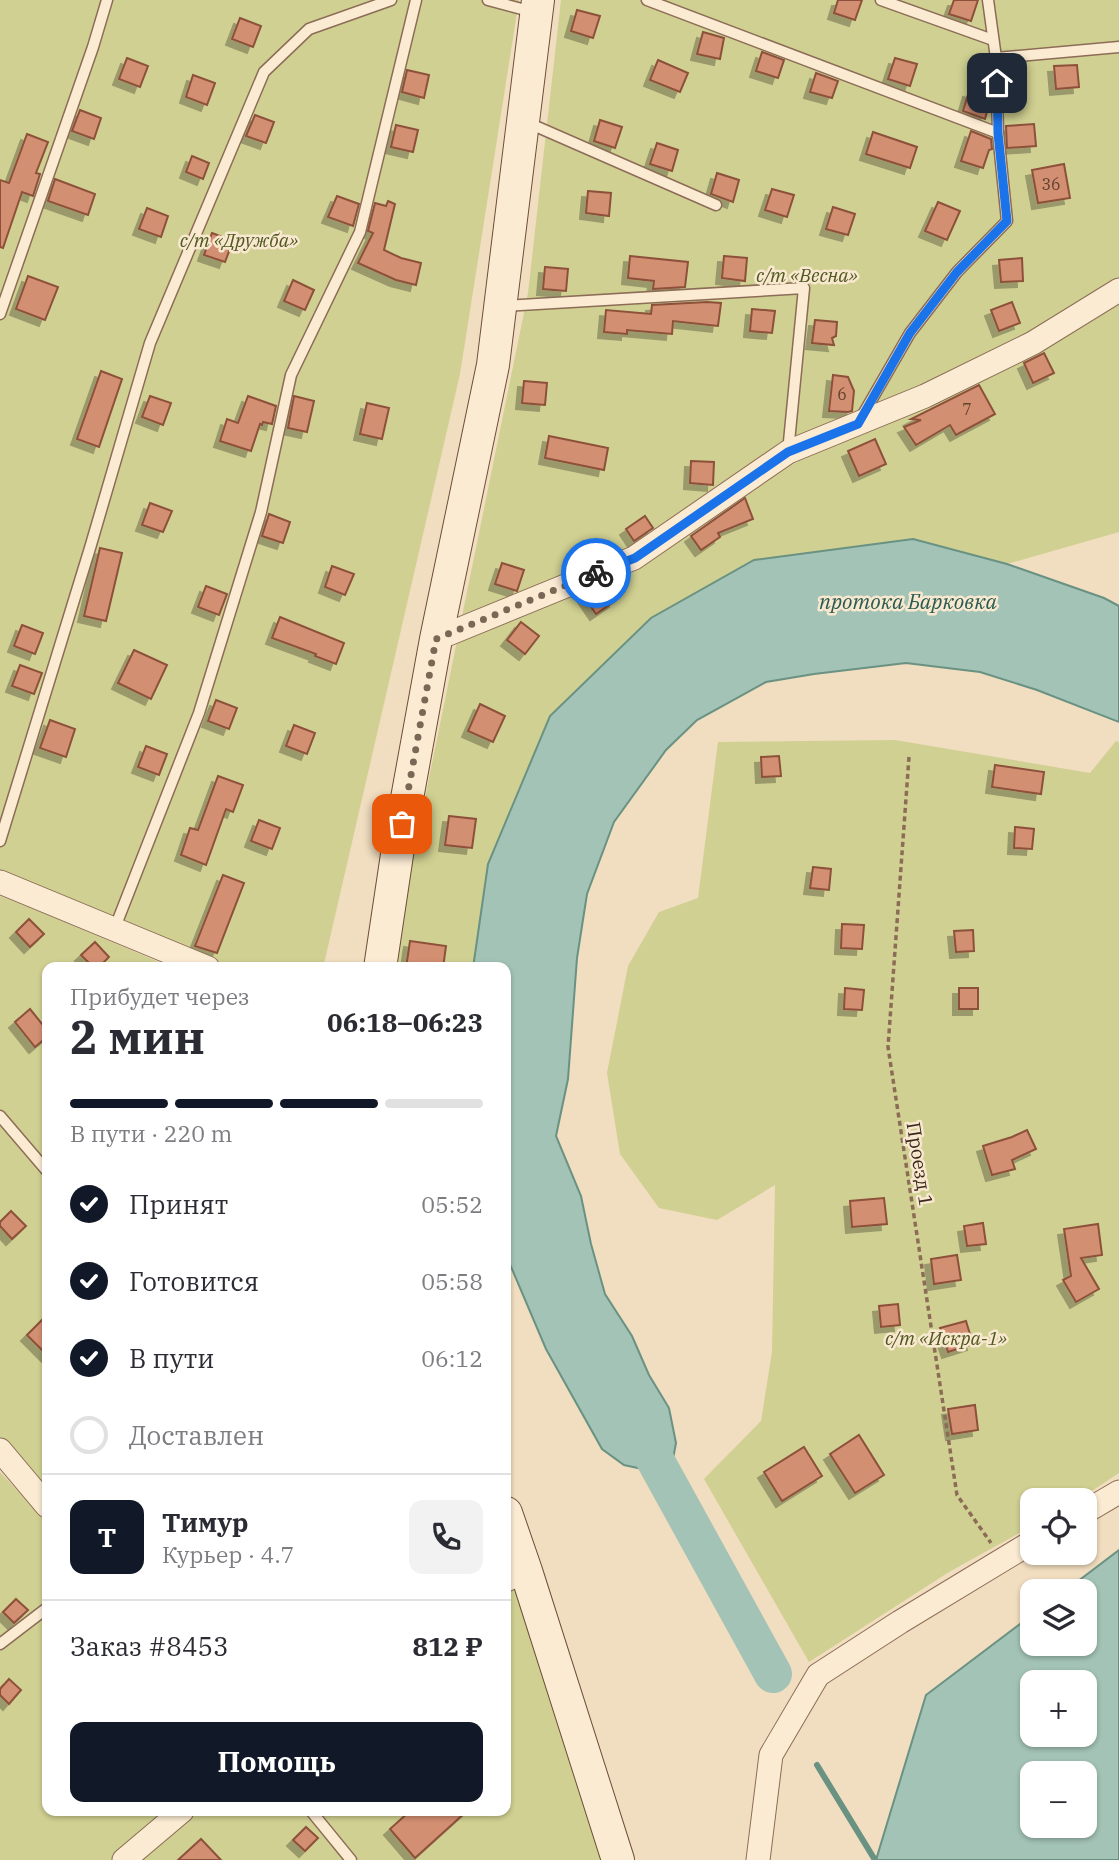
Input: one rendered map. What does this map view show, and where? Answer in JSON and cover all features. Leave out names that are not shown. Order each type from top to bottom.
[{"type":"main road","points":[[381,962],[398,848],[436,639],[494,365],[537,6]]},
{"type":"main road","points":[[511,1544],[516,1575],[618,1860]]},
{"type":"street","points":[[436,639],[635,558],[788,452],[925,396],[1033,343],[1119,290]]},
{"type":"street","points":[[0,882],[193,962]]},
{"type":"street","points":[[0,1450],[42,1500]]},
{"type":"street","points":[[1097,1505],[1119,1492]]},
{"type":"street","points":[[758,1860],[771,1755],[818,1675],[1020,1549]]},
{"type":"street","points":[[124,1860],[176,1816]]},
{"type":"lane","points":[[0,314],[107,0]]},
{"type":"lane","points":[[0,841],[150,343],[264,72],[309,29],[391,0]]},
{"type":"lane","points":[[114,930],[199,713],[261,512],[291,376],[360,232],[416,0]]},
{"type":"lane","points":[[488,0],[537,6]]},
{"type":"lane","points":[[647,0],[998,133]]},
{"type":"lane","points":[[881,0],[993,40]]},
{"type":"lane","points":[[858,424],[910,333],[957,272],[1007,221],[998,133],[996,58],[988,0]]},
{"type":"lane","points":[[996,58],[1119,47]]},
{"type":"lane","points":[[523,121],[716,205]]},
{"type":"lane","points":[[500,306],[804,288],[788,452]]},
{"type":"lane","points":[[0,1115],[42,1165]]},
{"type":"lane","points":[[0,1644],[42,1612]]},
{"type":"lane","points":[[315,1816],[351,1860]]},
{"type":"path","name":"Проезд 1","points":[[909,757],[888,1047],[957,1495],[1003,1559]]},
{"type":"green space","name":"с/т «Дружба»","points":[[0,0],[519,0],[460,374],[324,962],[221,962],[0,876]]},
{"type":"green space","name":"с/т «Весна»","points":[[561,0],[1119,0],[1119,532],[1007,564],[913,539],[488,864],[474,962],[396,962],[408,881],[528,293]]},
{"type":"green space","name":"с/т «Искра-1»","points":[[895,740],[1090,773],[1116,741],[1119,742],[1119,1473],[1096,1488],[1020,1488],[1020,1533],[949,1572],[809,1662],[704,1479],[761,1421],[772,1352],[775,1185],[717,1220],[659,1208],[620,1154],[607,1073],[628,966],[659,912],[698,898],[718,742]]},
{"type":"green space","points":[[0,896],[159,962],[42,962],[42,1490],[0,1440]]},
{"type":"green space","points":[[0,1472],[42,1517],[42,1816],[162,1816],[111,1860],[0,1860]]},
{"type":"green space","points":[[517,1587],[601,1860],[139,1860],[194,1816],[511,1816],[511,1590]]},
{"type":"water","name":"протока Барковка","points":[[913,539],[1007,564],[1104,598],[1119,606],[1119,722],[1037,690],[980,672],[906,663],[766,682],[697,720],[666,750],[614,822],[587,894],[577,958],[568,1079],[556,1136],[581,1196],[605,1294],[632,1336],[649,1375],[669,1408],[676,1443],[673,1459],[642,1469],[624,1465],[602,1449],[546,1349],[511,1267],[511,962],[474,962],[488,864],[550,716],[651,618],[754,560]]},
{"type":"water","points":[[1119,1550],[1119,1860],[876,1860],[926,1695],[1020,1624],[1020,1656],[1097,1656],[1097,1579],[1081,1579]]},
{"type":"building","points":[[838,0],[862,0],[855,20],[834,13]]},
{"type":"building","points":[[954,0],[978,0],[971,21],[949,14]]},
{"type":"building","points":[[577,10],[600,16],[593,38],[571,31]]},
{"type":"building","points":[[240,18],[261,26],[253,47],[232,39]]},
{"type":"building","points":[[703,32],[724,38],[720,59],[697,54]]},
{"type":"building","points":[[762,52],[784,60],[778,78],[756,71]]},
{"type":"building","points":[[127,58],[148,66],[140,87],[119,79]]},
{"type":"building","points":[[895,58],[917,64],[910,86],[888,79]]},
{"type":"building","points":[[658,60],[688,73],[680,92],[650,80]]},
{"type":"building","points":[[1077,65],[1079,87],[1056,89],[1054,66]]},
{"type":"building","points":[[407,70],[429,75],[424,98],[402,92]]},
{"type":"building","points":[[816,73],[838,81],[832,98],[810,92]]},
{"type":"building","points":[[193,75],[215,83],[207,105],[186,97]]},
{"type":"building","points":[[969,91],[989,97],[985,119],[963,111]]},
{"type":"building","points":[[80,110],[101,118],[94,139],[72,131]]},
{"type":"building","points":[[255,115],[274,122],[266,143],[246,136]]},
{"type":"building","points":[[600,120],[622,127],[615,148],[594,141]]},
{"type":"building","points":[[1034,124],[1036,146],[1007,148],[1006,126]]},
{"type":"building","points":[[396,125],[418,130],[413,152],[391,147]]},
{"type":"building","points":[[971,131],[991,139],[992,149],[989,150],[983,168],[961,161]]},
{"type":"building","points":[[873,132],[917,147],[910,168],[866,154]]},
{"type":"building","points":[[27,134],[48,142],[36,173],[40,174],[33,196],[22,192],[3,248],[0,247],[0,180],[9,183]]},
{"type":"building","points":[[657,143],[678,150],[672,171],[650,164]]},
{"type":"building","points":[[192,156],[209,163],[203,179],[186,172]]},
{"type":"building","points":[[1064,164],[1070,198],[1038,203],[1032,170]]},
{"type":"building","points":[[717,173],[739,180],[733,202],[711,194]]},
{"type":"building","points":[[55,179],[95,194],[88,215],[48,201]]},
{"type":"building","points":[[772,189],[794,195],[787,217],[765,210]]},
{"type":"building","points":[[588,191],[611,193],[609,216],[586,213]]},
{"type":"building","points":[[337,196],[359,204],[353,226],[328,217]]},
{"type":"building","points":[[388,201],[395,204],[384,250],[421,263],[416,285],[396,280],[358,263],[373,233],[368,231],[375,203],[386,206]]},
{"type":"building","points":[[938,202],[960,211],[947,240],[925,231]]},
{"type":"building","points":[[833,207],[855,214],[848,235],[826,229]]},
{"type":"building","points":[[147,208],[168,216],[161,237],[139,229]]},
{"type":"building","points":[[212,233],[233,241],[225,262],[204,255]]},
{"type":"building","points":[[630,256],[688,262],[685,287],[653,289],[654,281],[628,278]]},
{"type":"building","points":[[724,256],[747,258],[745,281],[722,278]]},
{"type":"building","points":[[1022,258],[1023,281],[1001,282],[999,260]]},
{"type":"building","points":[[545,267],[568,269],[566,291],[543,289]]},
{"type":"building","points":[[28,276],[58,287],[45,320],[16,309]]},
{"type":"building","points":[[293,280],[314,290],[305,310],[284,301]]},
{"type":"building","points":[[1012,302],[1020,323],[999,331],[991,310]]},
{"type":"building","points":[[721,303],[718,326],[673,321],[672,334],[627,330],[627,334],[604,332],[606,310],[651,314],[652,305]]},
{"type":"building","points":[[752,309],[775,311],[772,333],[750,331]]},
{"type":"building","points":[[815,320],[837,322],[836,336],[832,338],[834,345],[812,343]]},
{"type":"building","points":[[1044,353],[1054,373],[1033,383],[1024,363]]},
{"type":"building","points":[[101,371],[122,379],[99,447],[77,439]]},
{"type":"building","points":[[833,375],[848,377],[854,391],[852,411],[829,411]]},
{"type":"building","points":[[524,381],[547,383],[545,405],[522,403]]},
{"type":"building","points":[[979,385],[995,414],[956,435],[950,425],[916,445],[904,427],[921,420],[911,419]]},
{"type":"building","points":[[150,396],[171,403],[163,425],[142,417]]},
{"type":"building","points":[[248,396],[276,406],[272,424],[260,424],[251,451],[220,441],[227,419],[238,423]]},
{"type":"building","points":[[294,396],[314,401],[307,432],[288,428]]},
{"type":"building","points":[[367,403],[389,408],[382,439],[360,434]]},
{"type":"building","points":[[549,436],[608,448],[604,470],[545,458]]},
{"type":"building","points":[[875,439],[886,464],[859,476],[848,451]]},
{"type":"building","points":[[691,461],[714,462],[713,485],[690,483]]},
{"type":"building","points":[[745,498],[753,519],[718,533],[720,537],[701,550],[691,536]]},
{"type":"building","points":[[150,503],[172,511],[163,532],[142,525]]},
{"type":"building","points":[[269,514],[290,522],[283,543],[262,536]]},
{"type":"building","points":[[645,516],[653,528],[634,541],[626,529]]},
{"type":"building","points":[[100,548],[122,553],[106,621],[84,616]]},
{"type":"building","points":[[502,563],[524,570],[517,591],[495,584]]},
{"type":"building","points":[[332,566],[354,574],[345,595],[325,587]]},
{"type":"building","points":[[604,585],[615,601],[596,614],[583,595]]},
{"type":"building","points":[[206,586],[227,594],[219,615],[198,607]]},
{"type":"building","points":[[280,617],[344,643],[336,664],[272,638]]},
{"type":"building","points":[[521,622],[539,636],[525,654],[507,640]]},
{"type":"building","points":[[22,625],[43,633],[35,654],[14,646]]},
{"type":"building","points":[[134,650],[167,665],[151,699],[118,683]]},
{"type":"building","points":[[20,665],[42,673],[34,694],[12,686]]},
{"type":"building","points":[[216,700],[237,708],[229,729],[208,721]]},
{"type":"building","points":[[480,704],[505,716],[493,742],[468,731]]},
{"type":"building","points":[[50,720],[75,729],[66,757],[40,748]]},
{"type":"building","points":[[294,725],[315,733],[307,754],[286,746]]},
{"type":"building","points":[[146,746],[167,754],[159,775],[138,767]]},
{"type":"building","points":[[779,756],[781,776],[762,777],[761,757]]},
{"type":"building","points":[[995,765],[1044,772],[1041,794],[992,787]]},
{"type":"building","points":[[218,776],[243,785],[233,812],[226,809],[206,865],[181,855],[190,828],[198,830]]},
{"type":"building","points":[[449,816],[476,819],[472,848],[445,845]]},
{"type":"building","points":[[259,820],[280,828],[272,849],[251,841]]},
{"type":"building","points":[[1015,827],[1034,829],[1032,849],[1014,848]]},
{"type":"building","points":[[813,867],[831,869],[829,890],[810,888]]},
{"type":"building","points":[[223,875],[244,883],[217,953],[195,946]]},
{"type":"building","points":[[29,919],[44,934],[30,947],[16,932]]},
{"type":"building","points":[[842,924],[864,925],[862,949],[841,948]]},
{"type":"building","points":[[973,930],[974,951],[956,952],[954,931]]},
{"type":"building","points":[[410,941],[446,946],[444,962],[407,962]]},
{"type":"building","points":[[95,942],[109,957],[104,962],[88,962],[81,955]]},
{"type":"building","points":[[845,988],[864,990],[862,1010],[844,1009]]},
{"type":"building","points":[[959,988],[978,988],[978,1009],[959,1009]]},
{"type":"building","points":[[30,1009],[42,1024],[42,1041],[35,1047],[15,1022]]},
{"type":"building","points":[[1027,1130],[1036,1149],[1012,1160],[1015,1169],[992,1175],[983,1146]]},
{"type":"building","points":[[884,1198],[887,1224],[852,1227],[850,1201]]},
{"type":"building","points":[[11,1211],[26,1226],[12,1239],[0,1226],[0,1222]]},
{"type":"building","points":[[983,1223],[986,1244],[967,1246],[964,1226]]},
{"type":"building","points":[[1098,1224],[1102,1255],[1081,1258],[1099,1289],[1076,1302],[1063,1280],[1071,1276],[1064,1229]]},
{"type":"building","points":[[957,1255],[961,1280],[934,1284],[931,1259]]},
{"type":"building","points":[[898,1304],[900,1325],[881,1327],[879,1306]]},
{"type":"building","points":[[42,1320],[42,1350],[27,1335]]},
{"type":"building","points":[[966,1321],[973,1344],[948,1352],[940,1328]]},
{"type":"building","points":[[975,1405],[978,1430],[952,1434],[948,1409]]},
{"type":"building","points":[[859,1435],[884,1475],[855,1493],[830,1454]]},
{"type":"building","points":[[804,1447],[822,1476],[782,1501],[764,1472]]},
{"type":"building","points":[[16,1599],[28,1610],[14,1623],[3,1612]]},
{"type":"building","points":[[9,1679],[21,1690],[9,1704],[0,1695],[0,1689]]},
{"type":"building","points":[[404,1816],[461,1816],[415,1858],[390,1829]]},
{"type":"building","points":[[306,1827],[318,1838],[305,1851],[293,1840]]},
{"type":"building","points":[[201,1839],[221,1860],[178,1860]]},
{"type":"waterway","points":[[632,1418],[773,1674]]},
{"type":"waterway","points":[[817,1765],[875,1860]]},
{"type":"way so far","points":[[402,824],[436,639],[596,573]]},
{"type":"route","points":[[596,573],[635,558],[788,452],[858,424],[910,333],[957,272],[1007,221],[998,133],[997,83]]}]
